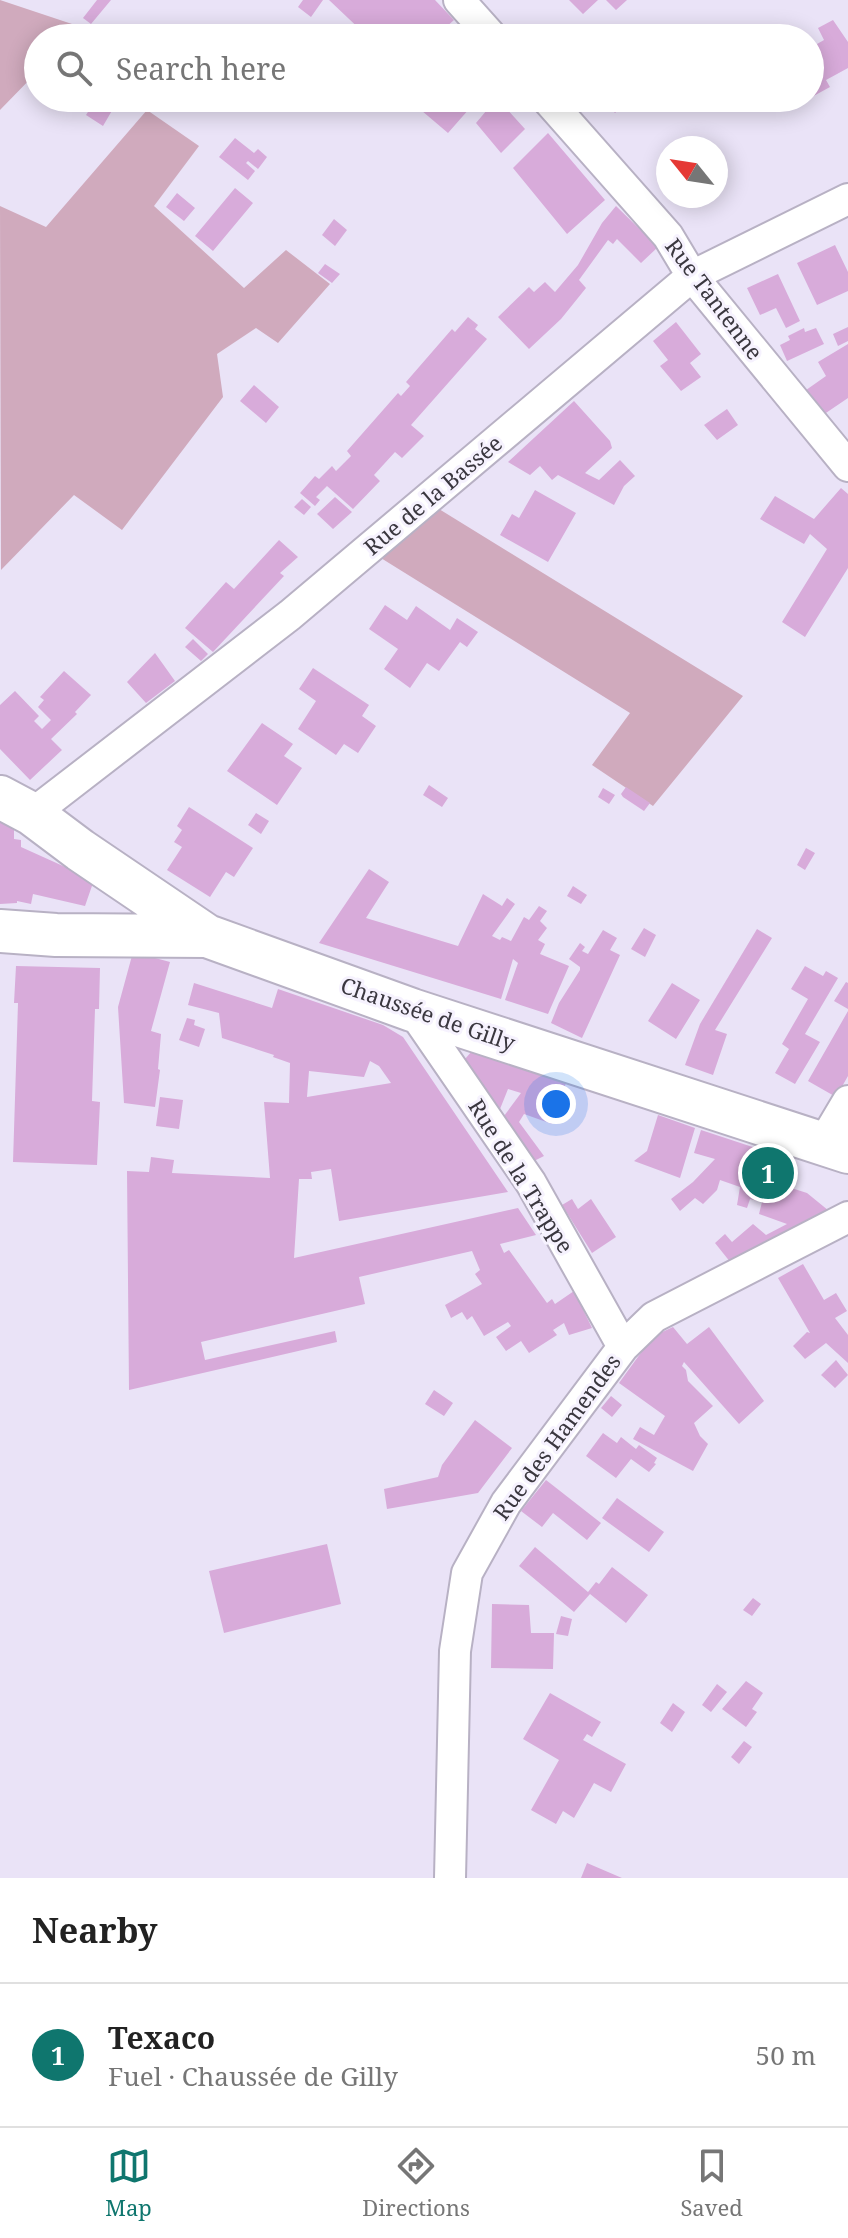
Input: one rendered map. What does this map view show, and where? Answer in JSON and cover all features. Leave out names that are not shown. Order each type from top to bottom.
[{"type":"main road","points":[[16,805],[207,936]]},
{"type":"main road","name":"Chaussée de Gilly","points":[[0,931],[56,935],[207,936],[412,1010],[836,1147]]},
{"type":"street","points":[[459,0],[480,24]]},
{"type":"street","name":"Rue Tantenne","points":[[558,112],[668,236],[692,276],[848,466]]},
{"type":"street","name":"Rue de la Bassée","points":[[16,805],[290,615],[692,276],[848,199]]},
{"type":"street","name":"Rue de la Trappe","points":[[412,1010],[531,1183],[623,1347]]},
{"type":"street","points":[[836,1147],[848,1101]]},
{"type":"street","name":"Rue des Hamendes","points":[[450,1878],[455,1651],[467,1573],[506,1503],[623,1347],[654,1317],[848,1217]]},
{"type":"shaded area","points":[[0,0],[72,24],[24,24],[24,85],[0,110]]},
{"type":"shaded area","points":[[145,112],[150,112],[199,146],[154,206],[244,288],[286,250],[330,284],[278,343],[256,328],[217,354],[223,397],[122,530],[74,495],[1,570],[0,206],[46,227]]},
{"type":"shaded area","points":[[426,501],[743,696],[653,806],[592,765],[630,713],[368,550]]},
{"type":"building","points":[[97,0],[111,0],[91,24],[83,18]]},
{"type":"building","points":[[303,0],[323,0],[311,17],[298,7]]},
{"type":"building","points":[[329,0],[435,0],[454,20],[450,24],[354,24]]},
{"type":"building","points":[[569,0],[598,0],[583,14]]},
{"type":"building","points":[[606,0],[627,0],[616,10]]},
{"type":"building","points":[[833,20],[848,42],[848,68],[826,80],[830,87],[824,90],[824,25]]},
{"type":"building","points":[[88,112],[111,112],[103,126],[86,115]]},
{"type":"building","points":[[423,112],[466,112],[448,133]]},
{"type":"building","points":[[485,112],[510,112],[525,129],[501,153],[476,123]]},
{"type":"building","points":[[548,133],[605,200],[567,234],[513,168]]},
{"type":"building","points":[[235,138],[254,153],[258,149],[267,157],[258,169],[248,161],[246,163],[255,171],[248,180],[219,157]]},
{"type":"building","points":[[235,188],[253,203],[213,251],[195,236]]},
{"type":"building","points":[[177,193],[195,208],[184,221],[166,207]]},
{"type":"building","points":[[616,206],[658,247],[641,263],[617,239],[613,244],[608,240],[579,280],[586,288],[561,319],[529,349],[498,317],[529,287],[534,292],[545,282],[555,292],[578,265],[602,223]]},
{"type":"building","points":[[334,219],[347,230],[335,246],[322,235]]},
{"type":"building","points":[[835,245],[848,272],[848,291],[817,305],[797,263]]},
{"type":"building","points":[[325,264],[340,274],[332,283],[318,273]]},
{"type":"building","points":[[778,274],[800,321],[786,328],[776,308],[760,315],[747,288]]},
{"type":"building","points":[[468,317],[478,325],[475,329],[487,339],[411,425],[424,436],[402,458],[395,452],[374,475],[380,481],[353,509],[327,486],[316,497],[320,500],[315,506],[300,493],[315,476],[319,479],[332,466],[336,471],[351,456],[347,451],[398,393],[401,396],[410,386],[406,382],[452,329],[455,332]]},
{"type":"building","points":[[676,322],[701,354],[690,363],[701,377],[681,391],[660,366],[668,360],[653,341]]},
{"type":"building","points":[[848,327],[848,341],[838,346],[833,334]]},
{"type":"building","points":[[804,328],[805,332],[816,328],[824,344],[787,361],[780,345],[790,340],[788,336]]},
{"type":"building","points":[[848,344],[848,398],[817,419],[799,395],[826,376],[818,362]]},
{"type":"building","points":[[254,385],[279,407],[266,423],[240,401]]},
{"type":"building","points":[[574,401],[610,441],[612,448],[585,473],[599,480],[620,460],[635,476],[624,486],[614,505],[558,475],[552,480],[540,466],[530,475],[508,462]]},
{"type":"building","points":[[727,409],[738,425],[717,440],[704,425]]},
{"type":"building","points":[[841,488],[848,494],[848,568],[805,637],[782,622],[827,549],[810,534],[804,544],[760,519],[775,496],[814,519]]},
{"type":"building","points":[[535,490],[576,513],[548,562],[500,535],[512,514],[519,518]]},
{"type":"building","points":[[335,497],[352,512],[333,529],[317,514]]},
{"type":"building","points":[[302,499],[311,507],[304,515],[294,507]]},
{"type":"building","points":[[279,540],[298,557],[280,573],[284,576],[213,652],[185,628],[226,582],[234,589]]},
{"type":"building","points":[[385,605],[407,620],[416,606],[450,630],[457,618],[478,632],[467,647],[460,642],[439,671],[427,663],[410,688],[384,669],[398,649],[369,629]]},
{"type":"building","points":[[193,639],[208,654],[201,661],[185,647]]},
{"type":"building","points":[[155,653],[175,681],[146,703],[127,682]]},
{"type":"building","points":[[313,668],[369,705],[362,716],[376,726],[358,753],[344,744],[336,755],[298,729],[316,701],[299,689]]},
{"type":"building","points":[[64,671],[91,695],[75,712],[77,714],[51,739],[62,750],[30,780],[0,749],[0,705],[15,691],[39,716],[34,721],[42,729],[51,720],[38,707],[44,700],[40,697]]},
{"type":"building","points":[[262,723],[293,744],[284,756],[302,768],[277,805],[227,771]]},
{"type":"building","points":[[429,785],[448,798],[442,807],[423,795]]},
{"type":"building","points":[[626,787],[650,803],[644,811],[623,797],[621,794]]},
{"type":"building","points":[[603,788],[615,795],[609,804],[598,797]]},
{"type":"building","points":[[189,807],[253,848],[234,877],[226,872],[210,897],[167,870],[182,847],[174,842],[182,830],[177,826]]},
{"type":"building","points":[[256,813],[269,821],[261,834],[248,825]]},
{"type":"building","points":[[0,821],[14,829],[14,839],[21,840],[21,847],[94,880],[85,906],[33,894],[31,904],[17,901],[0,904]]},
{"type":"building","points":[[806,848],[815,853],[805,870],[797,865]]},
{"type":"building","points":[[369,869],[389,882],[366,918],[458,946],[483,894],[502,906],[507,898],[515,904],[492,936],[500,940],[502,937],[511,941],[524,917],[529,920],[539,906],[547,911],[540,921],[547,928],[538,940],[545,944],[540,954],[569,966],[548,1014],[505,1000],[518,963],[513,959],[501,999],[319,943]]},
{"type":"building","points":[[573,886],[587,895],[581,904],[567,896]]},
{"type":"building","points":[[644,928],[656,935],[645,957],[631,949]]},
{"type":"building","points":[[757,929],[772,938],[715,1030],[727,1034],[713,1075],[685,1065],[700,1024]]},
{"type":"building","points":[[603,930],[617,938],[610,950],[620,955],[582,1038],[551,1023],[559,1003],[580,970],[569,959],[580,943],[585,947],[582,951],[588,954]]},
{"type":"building","points":[[133,952],[170,962],[151,1031],[161,1034],[155,1107],[124,1103],[118,1007]]},
{"type":"building","points":[[16,966],[100,968],[99,1009],[95,1009],[92,1101],[100,1102],[97,1165],[13,1162],[18,1003],[14,1003]]},
{"type":"building","points":[[805,966],[823,976],[826,971],[838,978],[805,1034],[820,1042],[795,1084],[775,1073],[789,1049],[782,1044],[808,999],[791,989]]},
{"type":"building","points":[[194,983],[272,1008],[278,989],[383,1025],[403,1037],[508,1192],[339,1221],[331,1169],[311,1172],[312,1179],[299,1179],[294,1258],[518,1208],[536,1235],[500,1244],[504,1253],[509,1250],[547,1303],[552,1299],[555,1304],[574,1291],[592,1328],[569,1335],[564,1323],[553,1330],[557,1335],[529,1353],[521,1341],[506,1351],[496,1337],[511,1326],[508,1322],[484,1336],[472,1316],[467,1320],[462,1312],[451,1318],[445,1305],[482,1284],[475,1274],[480,1270],[472,1251],[359,1277],[365,1304],[201,1342],[205,1360],[335,1331],[337,1342],[129,1390],[127,1171],[149,1172],[151,1157],[174,1160],[172,1173],[270,1178],[264,1102],[289,1103],[290,1063],[222,1038],[219,1013],[188,1005]],"holes":[[[370,1061],[379,1066],[391,1083],[307,1097],[309,1071],[364,1077]]]},
{"type":"building","points":[[672,983],[700,1000],[676,1039],[648,1021]]},
{"type":"building","points":[[848,983],[848,1009],[834,1001]]},
{"type":"building","points":[[848,1011],[848,1076],[836,1097],[808,1081]]},
{"type":"building","points":[[187,1018],[195,1020],[194,1025],[205,1029],[199,1047],[179,1040]]},
{"type":"building","points":[[472,1051],[566,1083],[552,1124],[524,1114],[519,1122],[544,1156],[534,1161],[504,1116],[521,1093],[508,1089],[500,1109],[465,1059]]},
{"type":"building","points":[[160,1097],[183,1100],[179,1129],[156,1126]]},
{"type":"building","points":[[658,1115],[695,1128],[680,1178],[634,1161],[647,1151]]},
{"type":"building","points":[[701,1130],[795,1161],[785,1186],[807,1193],[834,1215],[731,1263],[715,1243],[725,1234],[732,1242],[753,1224],[766,1235],[787,1224],[759,1214],[762,1202],[750,1199],[747,1208],[737,1205],[740,1187],[720,1180],[717,1190],[703,1204],[695,1198],[680,1211],[671,1199],[715,1159],[694,1153]]},
{"type":"building","points":[[572,1199],[578,1209],[591,1199],[616,1237],[592,1253],[562,1205]]},
{"type":"building","points":[[803,1264],[824,1300],[836,1293],[847,1311],[835,1318],[848,1335],[848,1363],[826,1343],[805,1359],[793,1346],[807,1332],[810,1333],[778,1278]]},
{"type":"building","points":[[673,1327],[687,1344],[709,1327],[764,1401],[739,1424],[684,1362],[682,1366],[688,1381],[713,1406],[694,1423],[708,1444],[693,1471],[633,1439],[640,1427],[654,1435],[665,1416],[619,1383],[656,1332],[658,1334]]},
{"type":"building","points":[[836,1360],[848,1375],[835,1388],[821,1375]]},
{"type":"building","points":[[434,1390],[453,1403],[444,1416],[425,1404]]},
{"type":"building","points":[[611,1396],[622,1405],[612,1417],[601,1408]]},
{"type":"building","points":[[475,1420],[512,1448],[478,1493],[387,1509],[384,1489],[438,1477],[442,1465]]},
{"type":"building","points":[[603,1433],[617,1443],[621,1437],[636,1449],[639,1445],[657,1458],[656,1464],[649,1472],[631,1459],[616,1478],[586,1456]]},
{"type":"building","points":[[546,1480],[601,1523],[587,1540],[553,1513],[542,1527],[521,1511]]},
{"type":"building","points":[[617,1498],[664,1532],[649,1552],[602,1518]]},
{"type":"building","points":[[327,1544],[341,1604],[224,1633],[209,1571]]},
{"type":"building","points":[[535,1547],[588,1592],[612,1567],[648,1595],[626,1623],[590,1594],[574,1612],[519,1566]]},
{"type":"building","points":[[753,1598],[761,1604],[752,1616],[743,1610]]},
{"type":"building","points":[[492,1604],[529,1605],[531,1633],[554,1633],[553,1669],[491,1668]]},
{"type":"building","points":[[561,1616],[572,1619],[568,1636],[556,1634]]},
{"type":"building","points":[[746,1681],[763,1693],[752,1709],[757,1712],[746,1727],[722,1709]]},
{"type":"building","points":[[717,1684],[727,1692],[711,1712],[702,1705]]},
{"type":"building","points":[[550,1693],[601,1722],[592,1737],[587,1734],[583,1740],[626,1764],[611,1792],[594,1783],[574,1818],[563,1811],[556,1824],[531,1810],[559,1760],[523,1739]]},
{"type":"building","points":[[673,1703],[685,1712],[672,1732],[660,1723]]},
{"type":"building","points":[[744,1741],[752,1747],[739,1764],[731,1757]]},
{"type":"building","points":[[587,1863],[622,1878],[581,1878]]},
{"type":"place","name":"Texaco","points":[[768,1173]]}]
